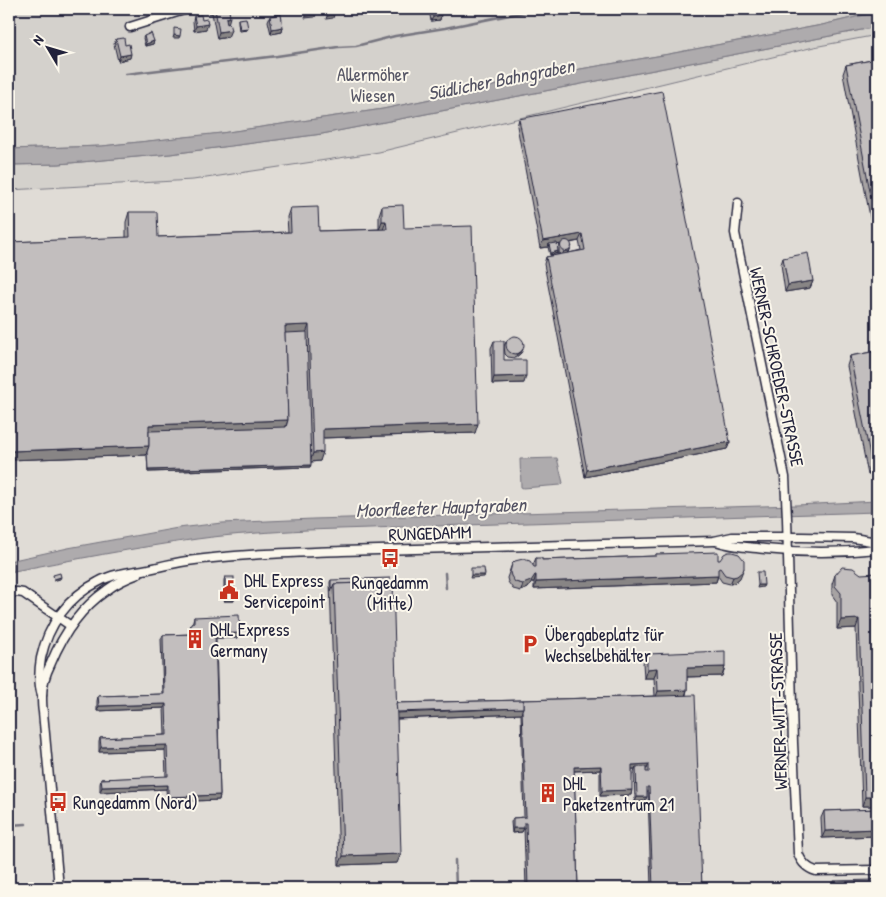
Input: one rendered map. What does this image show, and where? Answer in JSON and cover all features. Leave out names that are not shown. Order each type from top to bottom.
[{"type":"street","points":[[130,27],[187,9]]},
{"type":"street","name":"WERNER-SCHROEDER-STRASSE","points":[[738,203],[735,233],[785,477],[788,537]]},
{"type":"street","name":"RUNGEDAMM","points":[[60,888],[42,695],[39,681],[40,665],[48,634],[58,617],[81,592],[99,581],[116,575],[186,561],[287,553],[714,541],[732,537],[853,538],[877,542]]},
{"type":"street","name":"WERNER-WITT-STRASSE","points":[[788,537],[797,848],[802,862],[807,867],[820,872],[877,870]]},
{"type":"street","name":"RUNGEDAMM","points":[[714,541],[731,546],[788,551],[813,552],[877,549]]},
{"type":"street","name":"RUNGEDAMM","points":[[42,695],[51,663],[64,635],[71,626],[88,606],[106,590],[149,569]]},
{"type":"street","points":[[9,593],[23,593],[71,626]]},
{"type":"shaded area","points":[[877,12],[877,27],[322,134],[170,154],[59,164],[9,165],[9,149],[102,146],[221,133],[383,109],[545,75],[822,25]]},
{"type":"shaded area","points":[[877,35],[877,888],[9,888],[9,190],[193,180],[392,148],[814,47]]},
{"type":"shaded area","points":[[557,458],[563,483],[561,485],[521,487],[520,459]]},
{"type":"shaded area","points":[[877,501],[877,512],[307,530],[238,534],[150,546],[9,572],[9,561],[178,528],[222,523]]},
{"type":"green space","name":"Allermöher Wiesen","points":[[9,9],[877,9],[877,12],[822,25],[545,75],[383,109],[215,134],[102,146],[9,149]]},
{"type":"green space","points":[[877,27],[877,35],[814,47],[379,152],[193,180],[9,190],[9,165],[59,164],[170,154],[322,134]]},
{"type":"building","points":[[215,9],[229,10],[230,17],[226,18],[231,30],[219,32]]},
{"type":"building","points":[[305,9],[315,9],[316,15],[306,16]]},
{"type":"building","points":[[326,9],[333,9],[334,15],[327,16]]},
{"type":"building","points":[[431,9],[440,9],[441,15],[433,17]]},
{"type":"building","points":[[281,14],[283,27],[272,29],[270,16]]},
{"type":"building","points":[[201,15],[202,20],[207,19],[208,24],[196,26],[194,16]]},
{"type":"building","points":[[246,18],[248,28],[240,29],[238,19]]},
{"type":"building","points":[[174,28],[181,29],[180,36],[174,35]]},
{"type":"building","points":[[151,33],[154,41],[146,44],[144,36]]},
{"type":"building","points":[[124,38],[125,45],[129,44],[131,54],[120,56],[116,39]]},
{"type":"building","points":[[877,59],[877,228],[846,65]]},
{"type":"building","points":[[662,91],[730,442],[587,470],[546,257],[585,250],[582,234],[543,241],[519,119]]},
{"type":"building","points":[[403,205],[404,228],[472,226],[478,424],[323,429],[323,452],[313,453],[309,325],[285,326],[288,420],[149,425],[149,446],[11,451],[9,242],[130,237],[129,212],[157,212],[158,237],[291,232],[290,208],[318,207],[319,231],[387,229],[386,221],[382,221],[382,206]]},
{"type":"building","points":[[564,241],[568,241],[571,246],[570,250],[564,251],[561,248],[561,244]]},
{"type":"building","points":[[557,243],[558,251],[551,253],[549,244]]},
{"type":"building","points":[[808,253],[813,281],[788,285],[783,258]]},
{"type":"building","points":[[307,332],[311,465],[148,470],[149,431],[286,427],[288,420],[285,333]]},
{"type":"building","points":[[515,336],[521,339],[524,345],[521,351],[515,354],[509,351],[506,345],[509,339]]},
{"type":"building","points":[[494,341],[504,341],[504,360],[526,360],[526,376],[494,377]]},
{"type":"building","points":[[877,351],[877,464],[872,465],[850,356]]},
{"type":"building","points":[[718,552],[718,560],[728,552],[739,554],[744,560],[743,571],[733,577],[725,575],[720,568],[718,569],[718,575],[536,582],[535,575],[531,581],[523,584],[515,582],[510,572],[515,561],[523,559],[530,561],[536,567],[536,558],[542,558],[542,560]]},
{"type":"building","points":[[842,567],[853,568],[861,574],[877,573],[877,797],[865,797],[859,619],[841,620],[841,593],[835,586],[835,575]]},
{"type":"building","points":[[471,568],[484,568],[485,575],[471,575]]},
{"type":"building","points":[[757,572],[763,572],[764,585],[758,585]]},
{"type":"building","points":[[60,573],[61,577],[54,579],[53,575]]},
{"type":"building","name":"DHL Express Servicepoint","points":[[225,577],[234,577],[234,599],[225,599]]},
{"type":"building","points":[[390,578],[390,582],[334,584],[331,591],[331,580]]},
{"type":"building","points":[[393,582],[401,854],[343,856],[334,584]]},
{"type":"building","points":[[239,615],[240,633],[215,634],[220,795],[168,797],[168,785],[102,787],[101,779],[168,776],[167,745],[101,747],[100,738],[167,735],[166,704],[99,706],[98,696],[164,694],[163,635],[194,634],[194,628],[191,628],[191,624],[194,623],[194,617]]},
{"type":"building","points":[[725,651],[725,667],[687,668],[687,690],[658,691],[657,668],[647,669],[647,654]]},
{"type":"building","name":"DHL Paketzentrum 21","points":[[695,695],[702,888],[653,888],[649,787],[647,787],[647,797],[637,797],[636,767],[646,767],[646,772],[649,772],[649,764],[632,765],[632,790],[602,791],[601,766],[574,767],[578,888],[528,888],[526,823],[524,823],[524,828],[513,828],[513,818],[526,817],[523,700]]},
{"type":"building","points":[[523,700],[523,708],[397,712],[396,703]]},
{"type":"building","points":[[877,809],[877,829],[825,831],[824,811]]},
{"type":"building","points":[[9,854],[13,854],[14,858],[9,858]]},
{"type":"building","points":[[877,880],[877,888],[834,888],[834,881]]},
{"type":"building","points":[[32,883],[33,888],[9,888],[9,885]]},
{"type":"waterway","points":[[126,74],[356,46],[395,36],[539,9]]},
{"type":"waterway","points":[[445,573],[446,588]]},
{"type":"waterway","points":[[9,825],[26,824]]},
{"type":"waterway","points":[[455,860],[456,888]]},
{"type":"place","name":"Rungedamm (Mitte)","points":[[390,558]]},
{"type":"place","name":"DHL Express Servicepoint","points":[[229,590]]},
{"type":"place","name":"DHL Express Germany","points":[[195,639]]},
{"type":"place","name":"Übergabeplatz für Wechselbehälter","points":[[530,644]]},
{"type":"place","name":"DHL Paketzentrum 21","points":[[548,793]]},
{"type":"place","name":"Rungedamm (Nord)","points":[[58,802]]},
{"type":"water label","name":"Südlicher Bahngraben","points":[[501,79]]},
{"type":"water label","name":"Moorfleeter Hauptgraben","points":[[441,507]]}]
